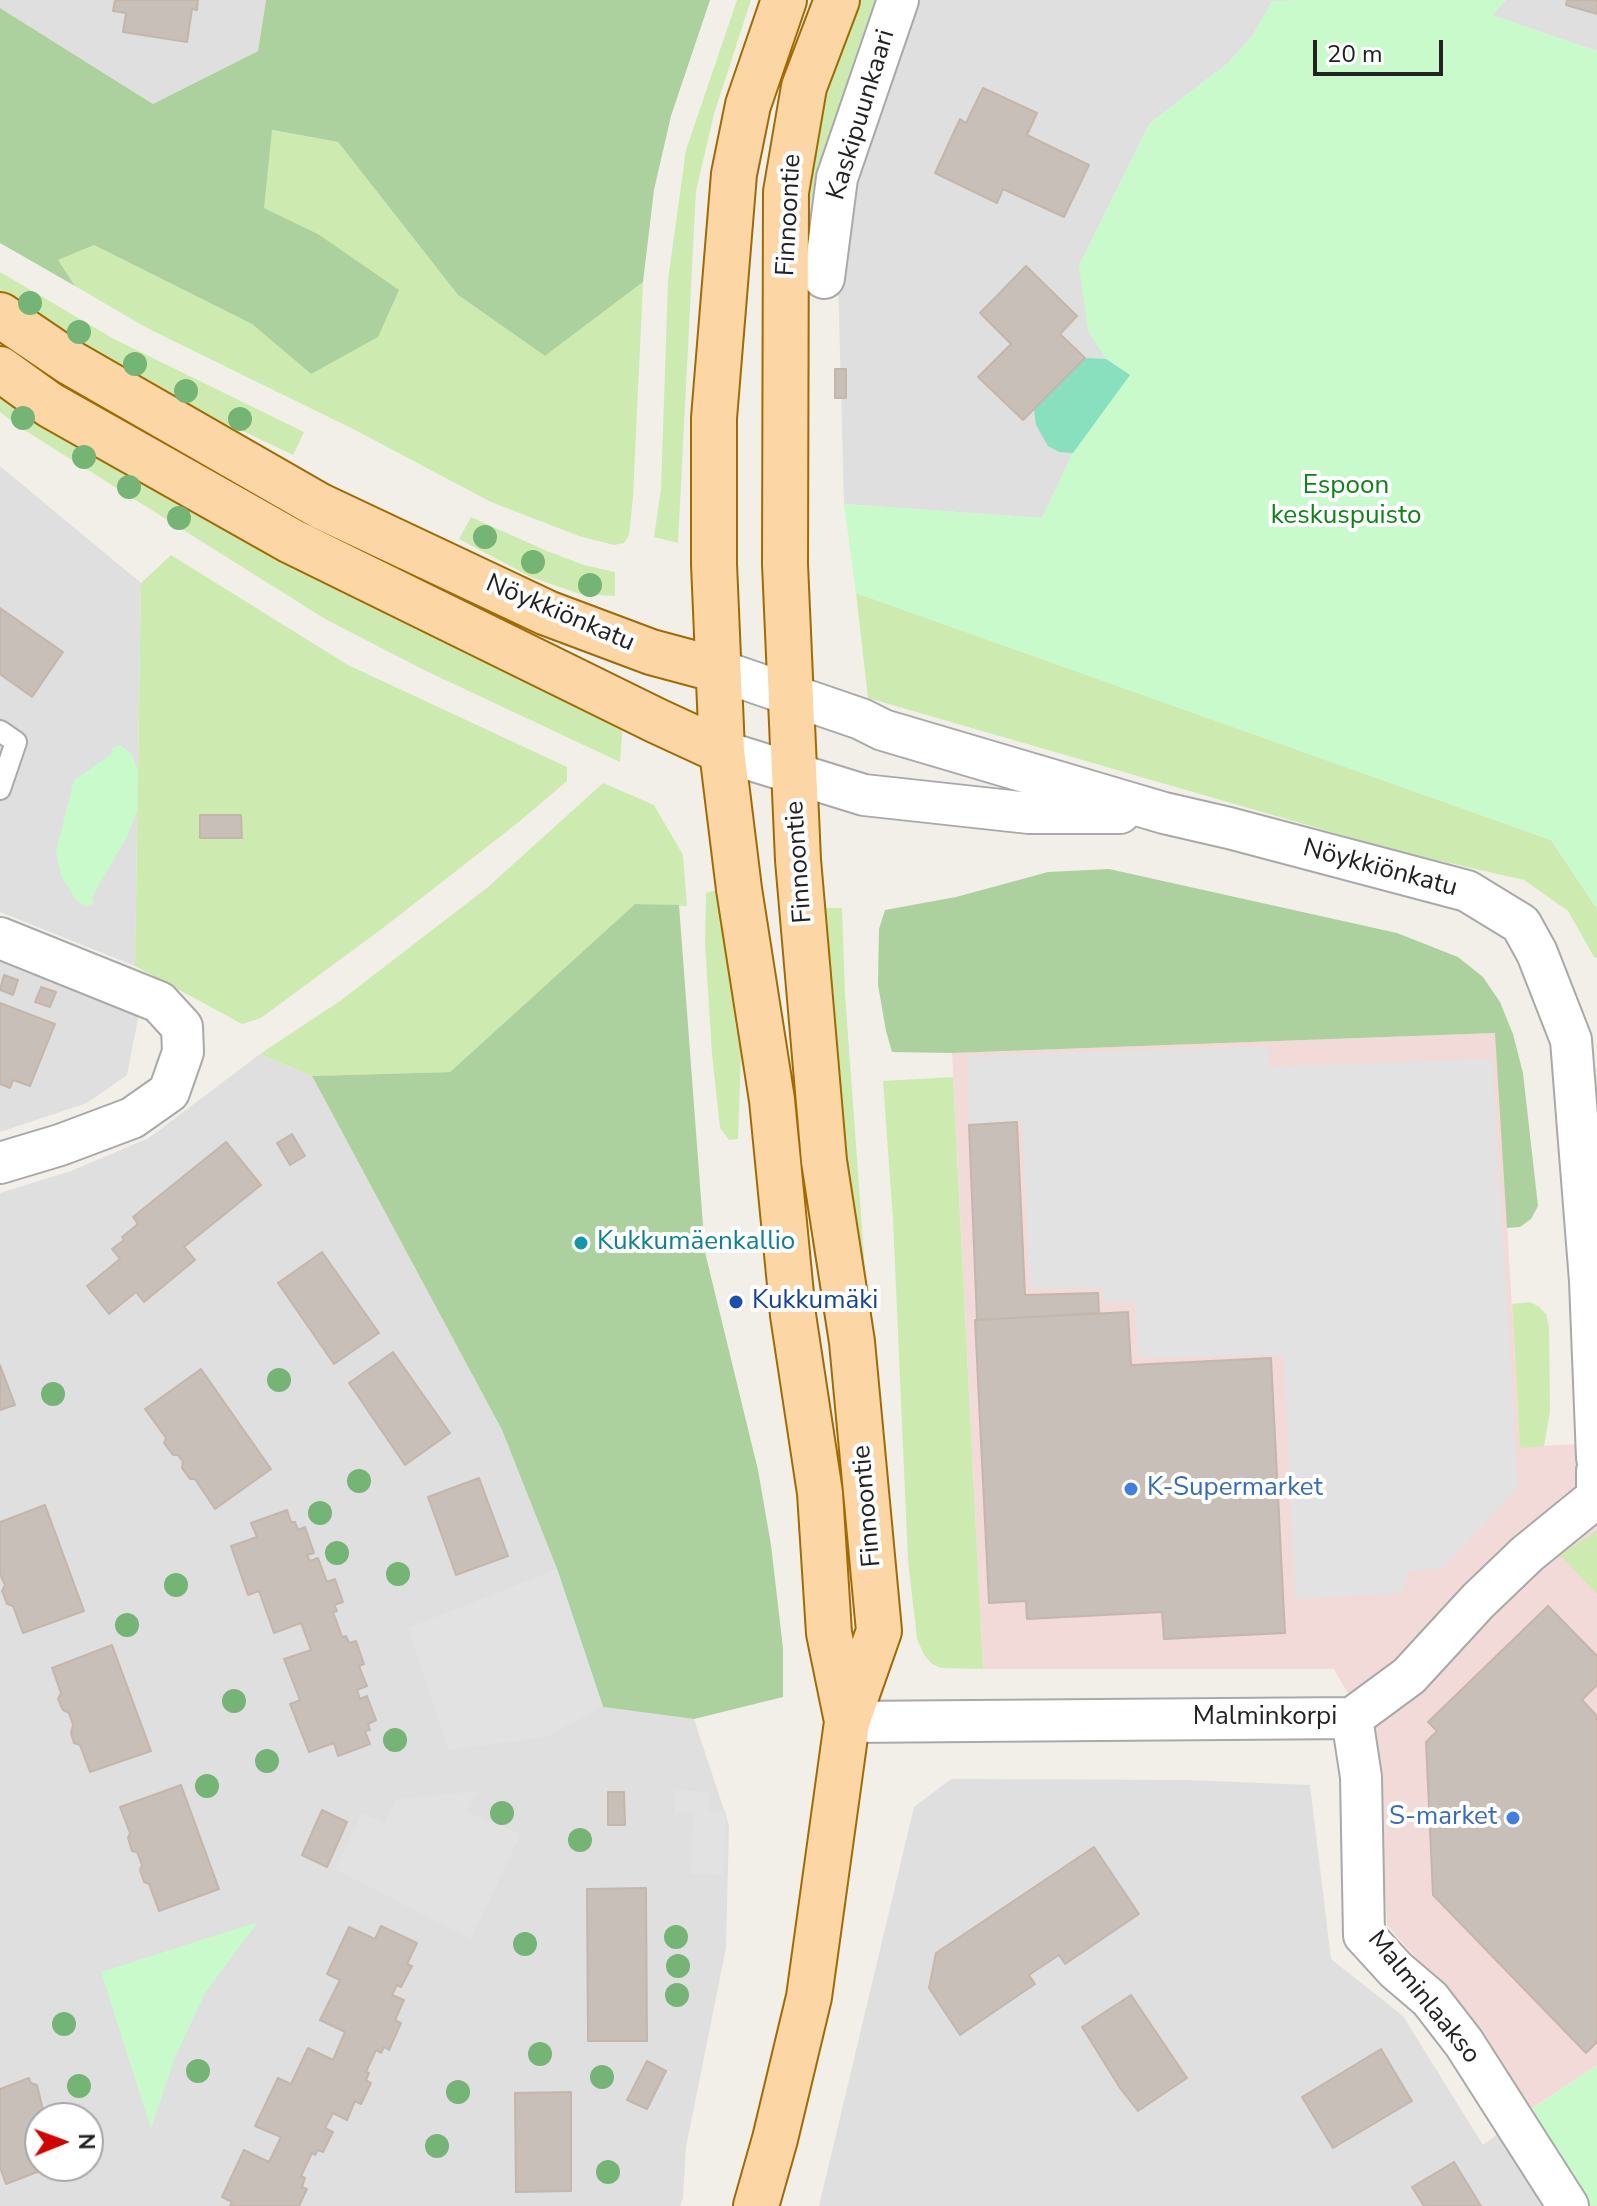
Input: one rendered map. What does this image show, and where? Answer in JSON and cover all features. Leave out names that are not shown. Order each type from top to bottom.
[{"type":"main road","name":"Finnoontie","points":[[784,0],[748,105],[734,174],[724,274],[714,418],[718,670],[722,751],[739,889],[772,1100],[793,1315],[820,1493],[829,1633],[847,1722]]},
{"type":"main road","name":"Finnoontie","points":[[756,2206],[809,1997],[847,1722],[879,1631],[852,1342],[824,1161],[798,860],[785,564],[786,192],[804,87],[837,0]]},
{"type":"main road","name":"Nöykkiönkatu","points":[[0,315],[71,363],[320,506],[547,613],[651,652],[718,670]]},
{"type":"main road","name":"Nöykkiönkatu","points":[[0,369],[50,405],[291,541],[722,751]]},
{"type":"street","name":"Kaskipuunkaari","points":[[824,278],[837,178],[898,0]]},
{"type":"street","name":"Nöykkiönkatu","points":[[718,670],[861,719],[883,730],[1164,813],[1467,891],[1521,924],[1537,953],[1571,1040],[1590,1281],[1597,1458]]},
{"type":"street","name":"Nöykkiönkatu","points":[[722,751],[864,795],[1029,813],[1164,813]]},
{"type":"street","points":[[0,938],[159,1002],[182,1027],[183,1052],[169,1092],[132,1118],[0,1163]]},
{"type":"street","points":[[1597,1471],[1597,1497]]},
{"type":"street","name":"Malminkorpi","points":[[847,1722],[1352,1718],[1409,1676],[1478,1601],[1527,1554],[1597,1497]]},
{"type":"street","name":"Malminlaakso","points":[[1352,1718],[1361,1777],[1364,1935],[1396,1970],[1430,1999],[1464,2043],[1568,2206]]},
{"type":"lane","points":[[0,731],[16,742],[0,789]]},
{"type":"shaded area","points":[[0,0],[266,0],[258,51],[153,104],[0,8]]},
{"type":"shaded area","points":[[885,0],[1306,0],[1272,2],[1253,35],[1228,63],[1150,123],[1079,266],[1130,375],[1073,453],[1042,518],[844,504],[838,278],[809,278],[802,200]]},
{"type":"shaded area","points":[[1506,0],[1597,0],[1597,51],[1491,15]]},
{"type":"shaded area","points":[[0,466],[141,583],[135,966],[0,912]]},
{"type":"shaded area","points":[[0,962],[139,1014],[127,1075],[87,1103],[0,1132]]},
{"type":"shaded area","points":[[1496,1033],[1520,1447],[1597,1443],[1597,2065],[1528,2111],[1480,2032],[1387,1925],[1376,1745],[1334,1669],[983,1669],[952,1053]]},
{"type":"shaded area","points":[[1267,1046],[1269,1067],[1492,1059],[1518,1488],[1444,1568],[1408,1571],[1403,1593],[1295,1599],[1284,1355],[1138,1358],[1135,1302],[1103,1303],[1102,1288],[1030,1289],[1022,1122],[969,1125],[968,1056]]},
{"type":"shaded area","points":[[260,1054],[312,1076],[502,1430],[557,1569],[603,1707],[694,1719],[729,1825],[726,1948],[686,2147],[680,2206],[0,2206],[0,1193],[71,1171],[149,1138]]},
{"type":"shaded area","points":[[557,1569],[603,1707],[546,1737],[449,1750],[408,1628]]},
{"type":"shaded area","points":[[951,1779],[1186,1780],[1310,1785],[1331,1959],[1403,2016],[1483,2145],[1528,2111],[1589,2206],[819,2206],[914,1807]]},
{"type":"shaded area","points":[[675,1790],[710,1792],[709,1811],[726,1812],[723,1875],[691,1874],[693,1813],[674,1812]]},
{"type":"shaded area","points":[[478,1791],[468,1812],[521,1834],[471,1939],[335,1869],[362,1813],[384,1823],[396,1799]]},
{"type":"green space","points":[[266,0],[710,0],[671,116],[654,190],[643,282],[545,356],[458,295],[338,142],[272,130],[264,208],[318,234],[399,290],[378,337],[311,374],[252,324],[94,245],[58,260],[75,286],[0,243],[0,8],[153,104],[258,51]]},
{"type":"green space","points":[[737,0],[751,0],[714,114],[696,191],[678,543],[654,537],[661,489],[668,280],[686,150]]},
{"type":"green space","points":[[852,0],[885,0],[815,199],[802,200],[802,172]]},
{"type":"green space","name":"Espoon keskuspuisto","points":[[1506,0],[1492,15],[1597,51],[1597,909],[1551,840],[856,593],[844,504],[1042,518],[1073,453],[1130,375],[1106,359],[1088,331],[1079,266],[1150,123],[1228,63],[1253,35],[1272,1]]},
{"type":"green space","points":[[271,130],[338,142],[458,295],[545,356],[643,282],[633,498],[629,535],[624,543],[614,545],[579,536],[491,502],[355,430],[147,328],[75,286],[57,260],[94,245],[252,324],[311,374],[318,234],[263,208]]},
{"type":"green space","points":[[0,272],[114,339],[304,432],[293,455],[194,412],[0,294]]},
{"type":"green space","points":[[1085,358],[1106,359],[1130,375],[1073,453],[1059,452],[1048,446],[1036,425],[1034,409]]},
{"type":"green space","points":[[0,391],[82,446],[183,507],[301,570],[623,723],[620,762],[426,671],[325,619],[18,426],[0,412]]},
{"type":"green space","points":[[471,517],[547,551],[584,565],[615,572],[615,596],[580,594],[531,577],[459,539]]},
{"type":"green space","points":[[171,555],[348,665],[567,767],[567,781],[520,821],[261,1018],[242,1024],[135,966],[141,583]]},
{"type":"green space","points":[[856,593],[1551,840],[1597,909],[1597,958],[1568,911],[1524,880],[1397,851],[868,698]]},
{"type":"green space","points":[[120,745],[132,754],[138,771],[137,810],[128,835],[92,897],[94,903],[86,907],[76,900],[61,876],[56,852],[74,780],[113,753],[112,748]]},
{"type":"green space","points":[[603,783],[654,805],[683,855],[687,906],[635,904],[450,1072],[312,1076],[260,1054],[340,1001],[488,887]]},
{"type":"green space","points":[[1109,869],[1397,933],[1458,957],[1483,977],[1500,1002],[1513,1034],[1523,1073],[1538,1206],[1531,1219],[1520,1227],[1507,1228],[1495,1033],[952,1053],[892,1052],[878,985],[879,929],[885,910],[956,897],[1048,872]]},
{"type":"green space","points":[[720,889],[742,1027],[738,1139],[729,1140],[720,1128],[705,943],[706,893]]},
{"type":"green space","points":[[635,904],[679,905],[705,1252],[758,1470],[771,1545],[783,1648],[783,1697],[694,1719],[603,1707],[557,1569],[502,1430],[312,1076],[450,1072]]},
{"type":"green space","points":[[825,908],[842,908],[845,994],[867,1297],[849,1189]]},
{"type":"green space","points":[[953,1077],[983,1669],[941,1668],[932,1664],[917,1639],[908,1561],[893,1220],[883,1081]]},
{"type":"green space","points":[[1530,1302],[1546,1314],[1549,1327],[1550,1411],[1544,1446],[1520,1448],[1512,1304]]},
{"type":"green space","points":[[1597,1531],[1597,1594],[1560,1555]]},
{"type":"green space","points":[[258,1922],[205,1993],[174,2060],[151,2129],[101,1972]]},
{"type":"green space","points":[[1597,2065],[1597,2206],[1589,2206],[1529,2111]]},
{"type":"building","points":[[115,0],[198,0],[197,10],[192,9],[187,42],[123,32],[126,13],[113,11]]},
{"type":"building","points":[[1567,0],[1597,0],[1597,14],[1566,5]]},
{"type":"building","points":[[983,88],[1037,113],[1027,135],[1089,165],[1064,217],[1003,189],[997,203],[935,173],[960,119],[966,123]]},
{"type":"building","points":[[1026,266],[1077,316],[1060,334],[1085,358],[1023,420],[978,377],[1011,344],[980,313]]},
{"type":"building","points":[[835,369],[846,369],[846,398],[835,398]]},
{"type":"building","points":[[0,608],[63,652],[32,697],[0,674]]},
{"type":"building","points":[[200,815],[241,815],[242,838],[200,838]]},
{"type":"building","points":[[4,975],[18,980],[13,995],[0,990]]},
{"type":"building","points":[[41,987],[56,992],[50,1007],[35,1002]]},
{"type":"building","points":[[0,1003],[55,1024],[30,1086],[13,1080],[10,1088],[0,1084]]},
{"type":"building","points":[[1017,1122],[1025,1295],[1098,1293],[1099,1313],[977,1320],[969,1125]]},
{"type":"building","points":[[292,1134],[305,1156],[290,1165],[277,1143]]},
{"type":"building","points":[[226,1142],[261,1185],[184,1247],[195,1260],[144,1302],[136,1292],[109,1314],[87,1286],[120,1259],[112,1249],[138,1224],[133,1217]]},
{"type":"building","points":[[322,1252],[379,1333],[334,1364],[278,1283]]},
{"type":"building","name":"K-Supermarket","points":[[1128,1312],[1131,1365],[1271,1358],[1285,1633],[1164,1639],[1162,1612],[1027,1619],[1026,1601],[989,1603],[975,1320]]},
{"type":"building","points":[[393,1352],[450,1433],[405,1465],[349,1383]]},
{"type":"building","points":[[0,1365],[15,1405],[0,1410]]},
{"type":"building","points":[[201,1369],[271,1469],[215,1509],[195,1479],[190,1479],[182,1468],[183,1462],[178,1455],[173,1455],[164,1443],[166,1438],[145,1409]]},
{"type":"building","points":[[479,1478],[508,1556],[456,1575],[428,1497]]},
{"type":"building","points":[[45,1505],[84,1611],[23,1633],[13,1606],[7,1604],[2,1591],[5,1585],[0,1574],[0,1522]]},
{"type":"building","points":[[287,1510],[298,1530],[305,1527],[314,1553],[307,1555],[310,1561],[318,1558],[327,1582],[335,1579],[343,1602],[334,1605],[337,1611],[333,1612],[342,1637],[346,1636],[349,1643],[356,1641],[364,1664],[359,1666],[367,1686],[357,1690],[360,1699],[367,1696],[376,1720],[368,1724],[370,1730],[365,1731],[370,1744],[338,1756],[334,1743],[309,1752],[290,1704],[300,1700],[284,1659],[311,1650],[301,1623],[274,1633],[259,1591],[248,1595],[231,1546],[257,1537],[251,1523]]},
{"type":"building","name":"S-market","points":[[1548,1606],[1597,1656],[1597,1685],[1582,1700],[1597,1716],[1597,2042],[1586,2053],[1433,1895],[1426,1742],[1437,1731],[1428,1722]]},
{"type":"building","points":[[112,1645],[151,1751],[90,1772],[80,1745],[74,1743],[71,1733],[73,1725],[69,1713],[63,1710],[58,1699],[61,1693],[52,1668]]},
{"type":"building","points":[[181,1785],[219,1889],[159,1911],[149,1884],[144,1882],[137,1852],[132,1851],[128,1838],[130,1833],[120,1807]]},
{"type":"building","points":[[608,1792],[624,1792],[625,1825],[608,1825]]},
{"type":"building","points":[[322,1810],[347,1822],[327,1867],[302,1855]]},
{"type":"building","points":[[1094,1847],[1139,1914],[1065,1964],[1059,1955],[1029,1975],[1035,1984],[960,2035],[929,1988],[936,1953]]},
{"type":"building","points":[[646,1888],[647,2041],[588,2041],[587,1889]]},
{"type":"building","points":[[381,1926],[417,1943],[407,1964],[412,1966],[401,1987],[397,1985],[392,1995],[404,2000],[395,2020],[401,2023],[389,2050],[384,2047],[381,2053],[376,2050],[366,2072],[369,2073],[366,2080],[371,2083],[361,2104],[355,2101],[347,2120],[333,2113],[325,2128],[333,2132],[323,2152],[318,2150],[315,2155],[312,2153],[301,2176],[305,2178],[302,2187],[307,2189],[299,2206],[230,2206],[232,2202],[222,2197],[244,2150],[269,2162],[281,2137],[255,2126],[278,2078],[291,2084],[308,2048],[333,2060],[345,2032],[320,2020],[340,1980],[327,1974],[349,1927],[375,1939]]},
{"type":"building","points":[[1131,1995],[1187,2078],[1138,2111],[1082,2027]]},
{"type":"building","points":[[1381,2049],[1412,2101],[1333,2148],[1302,2097]]},
{"type":"building","points":[[647,2061],[666,2071],[647,2109],[627,2100]]},
{"type":"building","points":[[29,2078],[31,2083],[37,2085],[41,2102],[24,2102],[24,2177],[6,2184],[0,2167],[0,2089]]},
{"type":"building","points":[[571,2092],[571,2191],[516,2192],[515,2093]]},
{"type":"building","points":[[1454,2162],[1481,2206],[1424,2206],[1412,2187]]},
{"type":"place","name":"Kukkumäenkallio","points":[[581,1243]]},
{"type":"place","name":"Kukkumäki","points":[[736,1302]]},
{"type":"place","name":"K-Supermarket","points":[[1131,1489]]},
{"type":"place","name":"S-market","points":[[1513,1818]]}]
